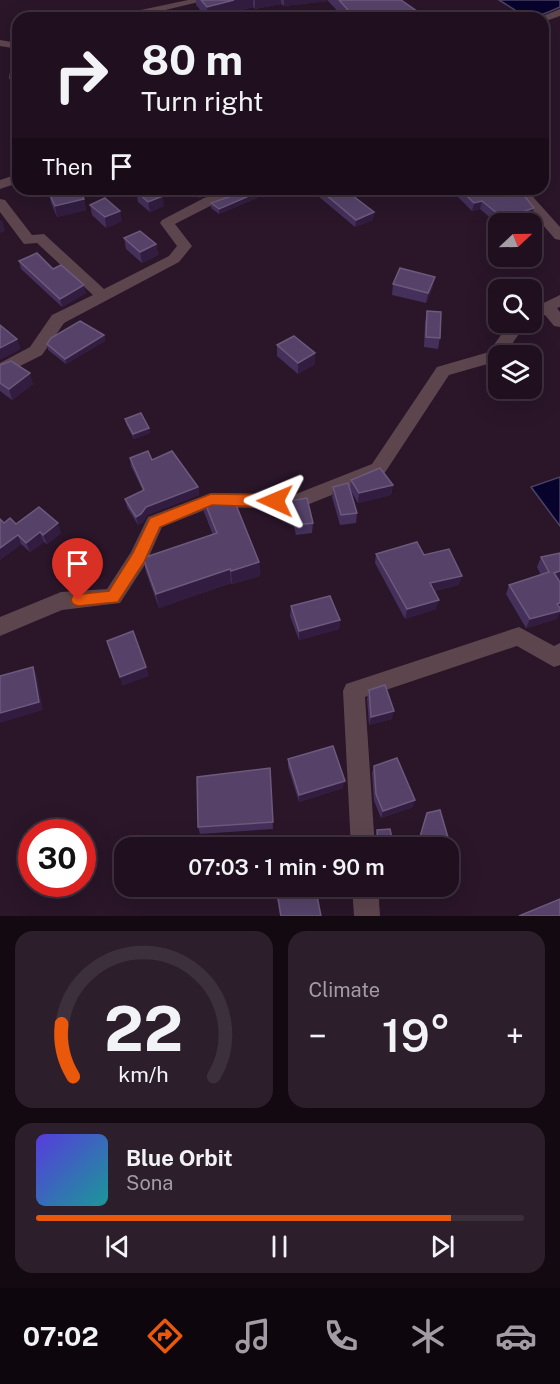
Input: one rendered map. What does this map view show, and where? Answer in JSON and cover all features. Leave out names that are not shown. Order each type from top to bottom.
[{"type":"street","points":[[145,12],[202,0]]},
{"type":"street","points":[[0,370],[36,351],[58,319],[174,259],[185,246],[167,222],[209,201],[228,195]]},
{"type":"street","points":[[524,195],[560,236]]},
{"type":"street","points":[[0,202],[29,241],[39,237],[103,296]]},
{"type":"street","points":[[554,303],[560,322]]},
{"type":"street","points":[[0,627],[61,601],[113,597],[139,557],[155,522],[211,500],[297,502],[378,469],[443,371],[495,356],[511,333]]},
{"type":"street","points":[[362,837],[354,691],[519,636],[554,657],[560,653]]},
{"type":"street","points":[[366,897],[367,916]]},
{"type":"shaded area","points":[[499,0],[560,0],[560,7],[548,12],[518,12]]},
{"type":"shaded area","points":[[560,477],[560,526],[531,487]]},
{"type":"building","points":[[201,0],[234,0],[207,7]]},
{"type":"building","points":[[339,0],[401,0],[418,12],[350,12]]},
{"type":"building","points":[[50,195],[82,195],[84,199],[55,206]]},
{"type":"building","points":[[140,195],[163,196],[148,202]]},
{"type":"building","points":[[234,195],[251,195],[219,209],[211,203]]},
{"type":"building","points":[[326,195],[352,195],[374,212],[356,220]]},
{"type":"building","points":[[466,195],[524,195],[534,208],[520,213],[497,213],[482,201],[474,203]]},
{"type":"building","points":[[105,198],[120,211],[105,217],[90,205]]},
{"type":"building","points":[[140,231],[156,244],[140,252],[124,238]]},
{"type":"building","points":[[37,253],[53,269],[61,265],[84,285],[60,299],[19,261]]},
{"type":"building","points":[[400,268],[435,277],[428,293],[393,284]]},
{"type":"building","points":[[427,311],[441,312],[440,338],[426,337]]},
{"type":"building","points":[[80,321],[104,335],[65,359],[47,344],[51,338]]},
{"type":"building","points":[[0,325],[17,339],[0,348]]},
{"type":"building","points":[[294,336],[315,353],[298,363],[277,345]]},
{"type":"building","points":[[11,361],[30,373],[9,389],[0,383],[0,365]]},
{"type":"building","points":[[141,413],[149,428],[133,434],[125,419]]},
{"type":"building","points":[[148,451],[152,460],[172,451],[198,487],[146,507],[136,517],[125,499],[144,490],[130,458]]},
{"type":"building","points":[[380,468],[393,485],[359,493],[351,480]]},
{"type":"building","points":[[348,483],[357,513],[341,515],[333,487]]},
{"type":"building","points":[[212,495],[232,495],[259,562],[231,571],[230,569],[156,594],[143,558],[217,533],[203,498]]},
{"type":"building","points":[[307,498],[313,523],[296,525],[290,501]]},
{"type":"building","points":[[39,507],[58,523],[43,535],[40,532],[26,543],[18,535],[0,548],[0,519],[4,523],[10,518],[16,524]]},
{"type":"building","points":[[417,542],[424,555],[449,549],[462,576],[430,583],[439,600],[407,609],[376,554]]},
{"type":"building","points":[[560,553],[560,571],[554,573],[560,582],[560,603],[557,604],[560,611],[530,619],[509,585],[549,572],[541,557]]},
{"type":"building","points":[[330,596],[340,620],[299,631],[291,606]]},
{"type":"building","points":[[133,631],[146,667],[120,677],[107,641]]},
{"type":"building","points":[[33,667],[39,702],[0,713],[0,676]]},
{"type":"building","points":[[385,685],[394,711],[371,717],[369,690]]},
{"type":"building","points":[[333,746],[345,781],[299,795],[288,759]]},
{"type":"building","points":[[397,758],[415,800],[383,811],[376,794],[374,766]]},
{"type":"building","points":[[270,768],[273,822],[198,827],[197,777]]},
{"type":"building","points":[[440,810],[448,837],[420,837],[427,813]]},
{"type":"building","points":[[390,829],[392,837],[378,837],[377,830]]},
{"type":"building","points":[[278,897],[317,897],[321,916],[281,916]]},
{"type":"building","points":[[560,899],[560,916],[519,916]]},
{"type":"route","points":[[78,600],[113,597],[139,557],[155,522],[211,500],[275,501]]}]
